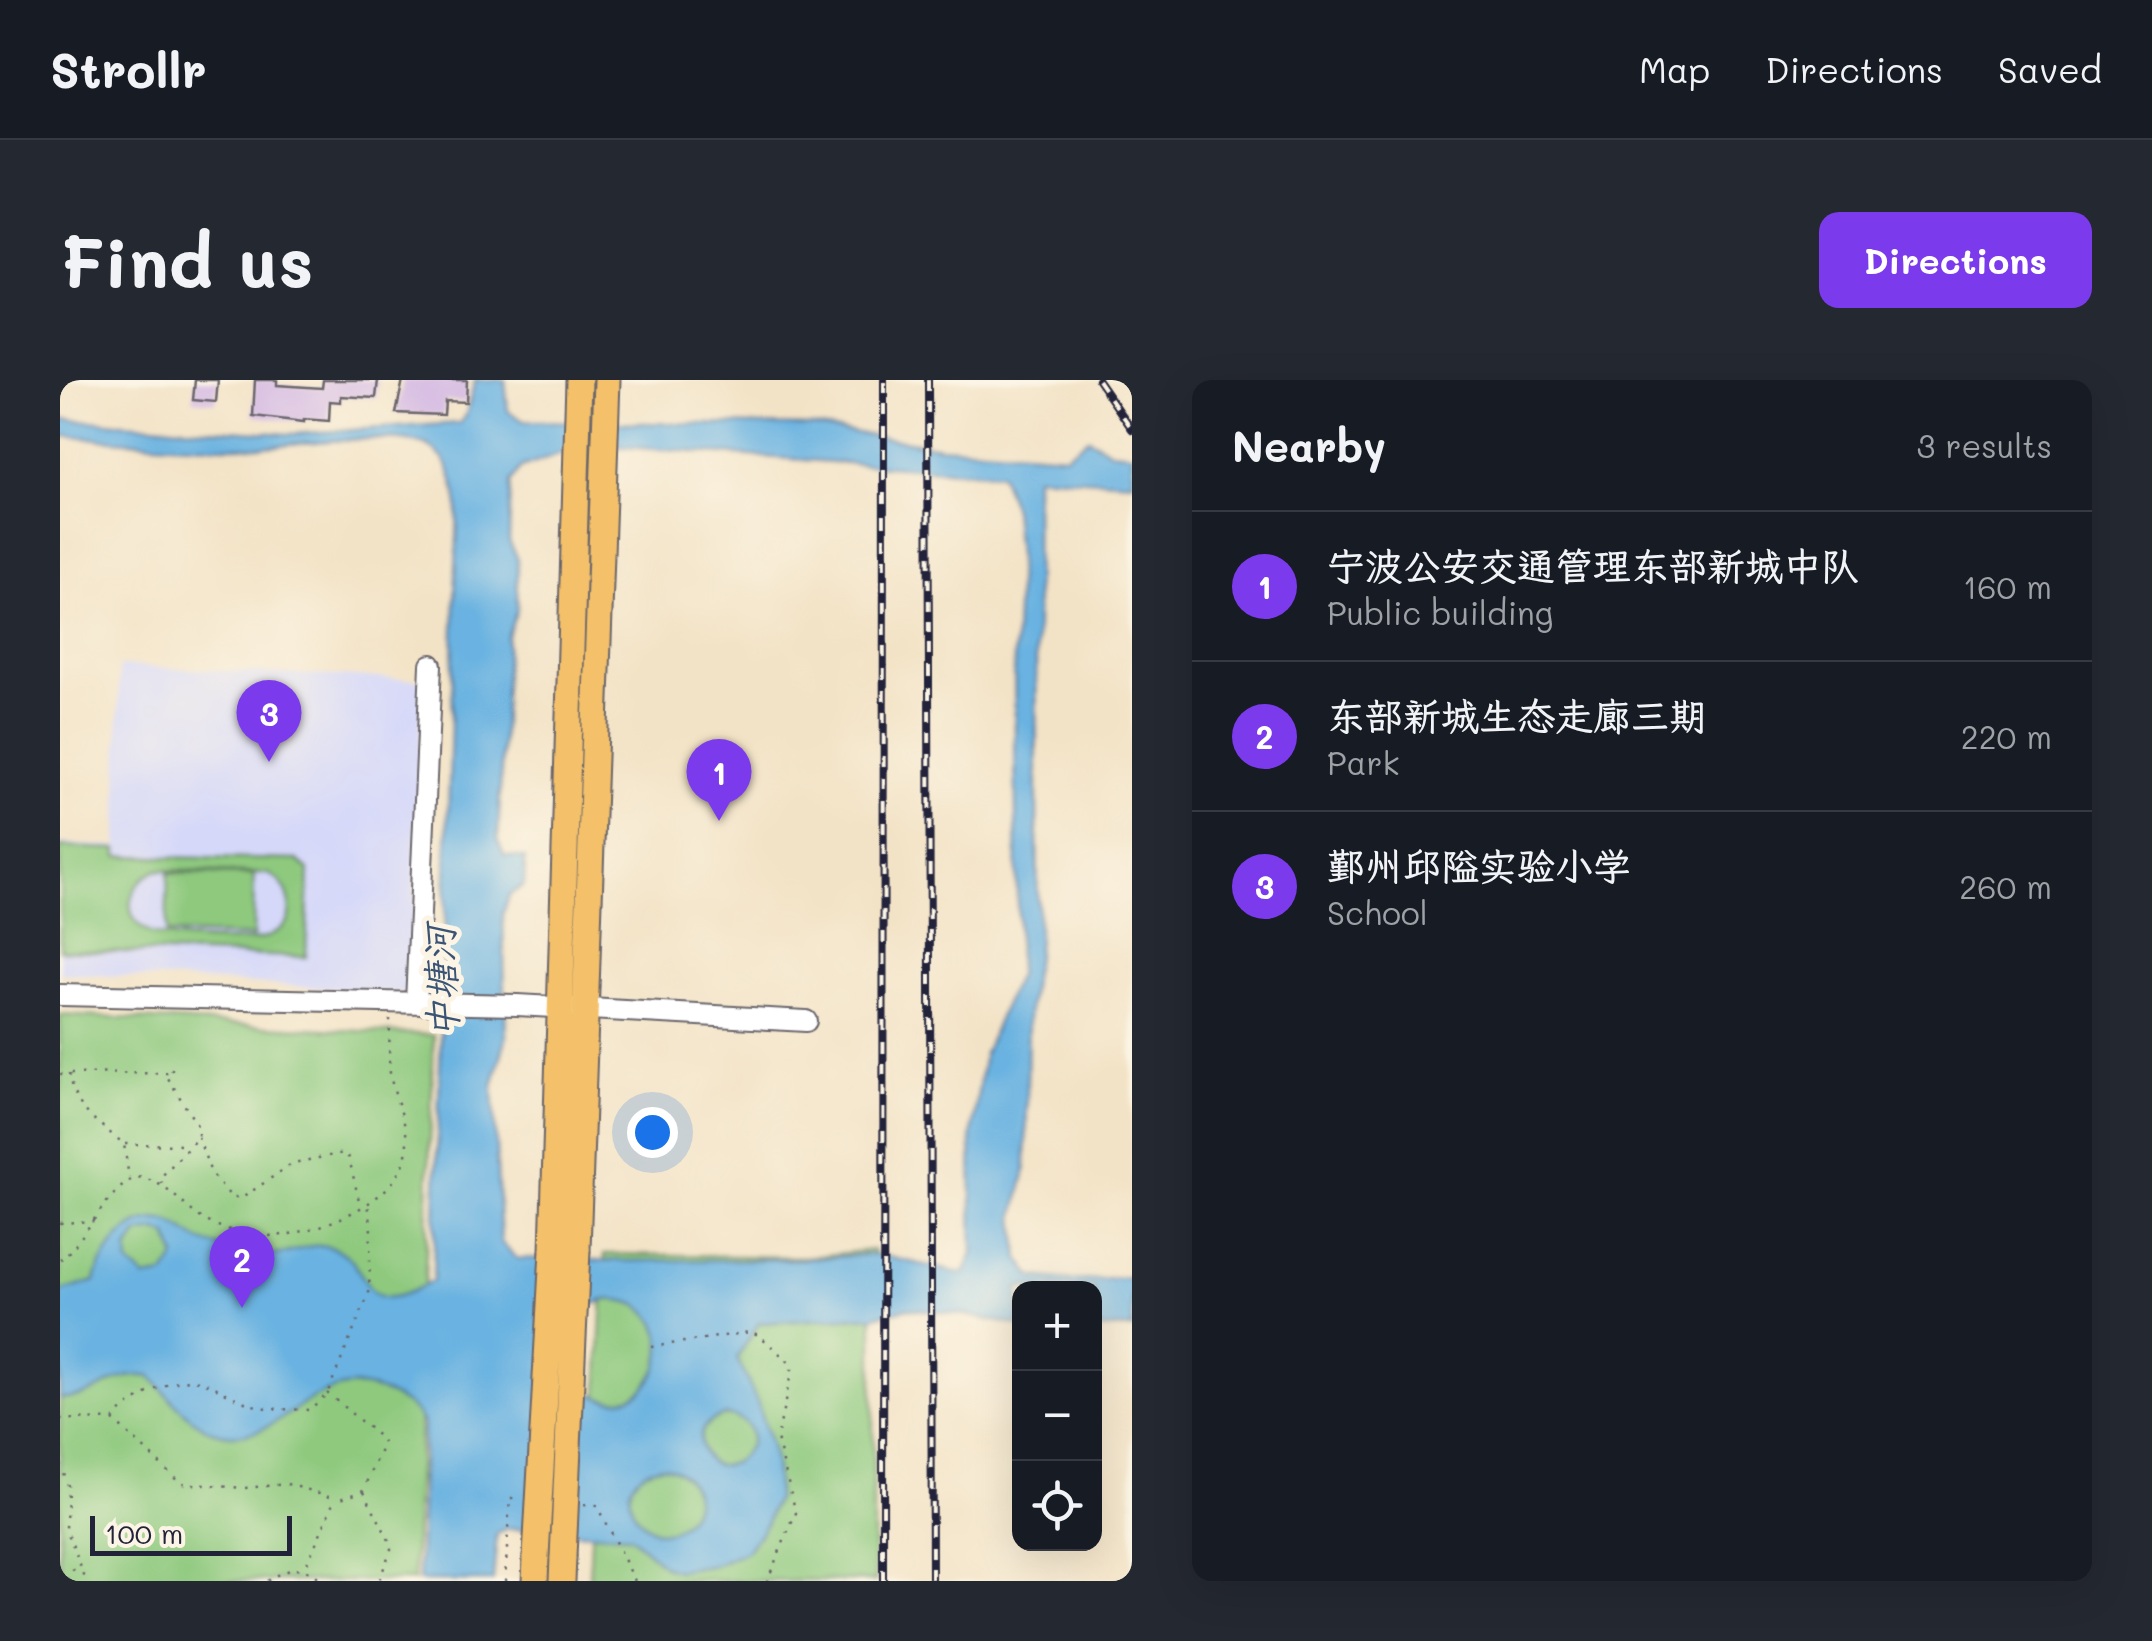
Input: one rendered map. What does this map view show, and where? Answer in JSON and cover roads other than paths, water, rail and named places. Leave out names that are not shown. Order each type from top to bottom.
[{"type":"main road","points":[[573,1008],[579,380]]},
{"type":"main road","points":[[562,1569],[565,1250],[573,1008],[608,380]]},
{"type":"main road","points":[[536,1569],[565,1250]]},
{"type":"street","points":[[418,1003],[431,665]]},
{"type":"street","points":[[60,995],[517,1005],[806,1020]]},
{"type":"water","points":[[475,380],[505,380],[508,411],[524,421],[813,426],[940,446],[1065,455],[1088,438],[1111,451],[1132,453],[1132,482],[1035,476],[1038,940],[1028,1018],[1026,1170],[1015,1215],[1019,1259],[1033,1277],[1069,1281],[1012,1281],[1012,1325],[907,1308],[875,1316],[759,1323],[737,1358],[758,1404],[774,1461],[776,1499],[748,1551],[717,1565],[678,1571],[665,1567],[630,1536],[508,1529],[497,1534],[493,1581],[419,1581],[423,1423],[393,1396],[362,1387],[340,1388],[245,1434],[223,1434],[201,1426],[151,1377],[126,1377],[86,1394],[60,1398],[60,1292],[95,1281],[117,1240],[145,1222],[170,1223],[203,1242],[253,1254],[278,1255],[315,1246],[330,1247],[345,1254],[377,1295],[407,1293],[433,1280],[458,506],[451,473],[443,458],[415,442],[372,439],[235,446],[135,442],[60,436],[60,419],[290,434],[460,423],[466,415]],"holes":[[[597,445],[1000,474],[1013,509],[1018,566],[1014,657],[1018,973],[984,1053],[971,1140],[973,1254],[964,1274],[876,1254],[631,1261],[516,1258],[501,1242],[493,1087],[506,1038],[503,914],[509,895],[524,885],[525,858],[504,855],[498,840],[507,638],[517,610],[518,559],[509,541],[511,483],[521,468]],[[157,1231],[169,1237],[176,1257],[165,1275],[145,1278],[129,1264],[128,1250],[138,1234]],[[605,1300],[635,1305],[653,1319],[661,1340],[658,1363],[648,1383],[631,1396],[608,1399],[580,1386],[586,1307]],[[726,1415],[743,1422],[750,1432],[743,1454],[722,1465],[711,1462],[702,1449],[700,1437],[705,1426]],[[663,1465],[672,1467],[691,1484],[693,1508],[675,1530],[660,1532],[646,1526],[636,1514],[630,1500],[632,1485],[642,1473]]]},
{"type":"water","points":[[1132,1278],[1132,1329],[1102,1328],[1102,1281],[1069,1281]]},
{"type":"railway","points":[[883,1581],[884,380]]},
{"type":"railway","points":[[928,380],[932,1581]]},
{"type":"railway","points":[[1098,380],[1132,429]]},
{"type":"place","name":"鄞州邱隘实验小学","points":[[269,762]]},
{"type":"place","name":"宁波公安交通管理东部新城中队","points":[[719,821]]},
{"type":"place","name":"东部新城生态走廊三期","points":[[242,1308]]},
{"type":"water label","name":"中塘河","points":[[440,982]]}]
